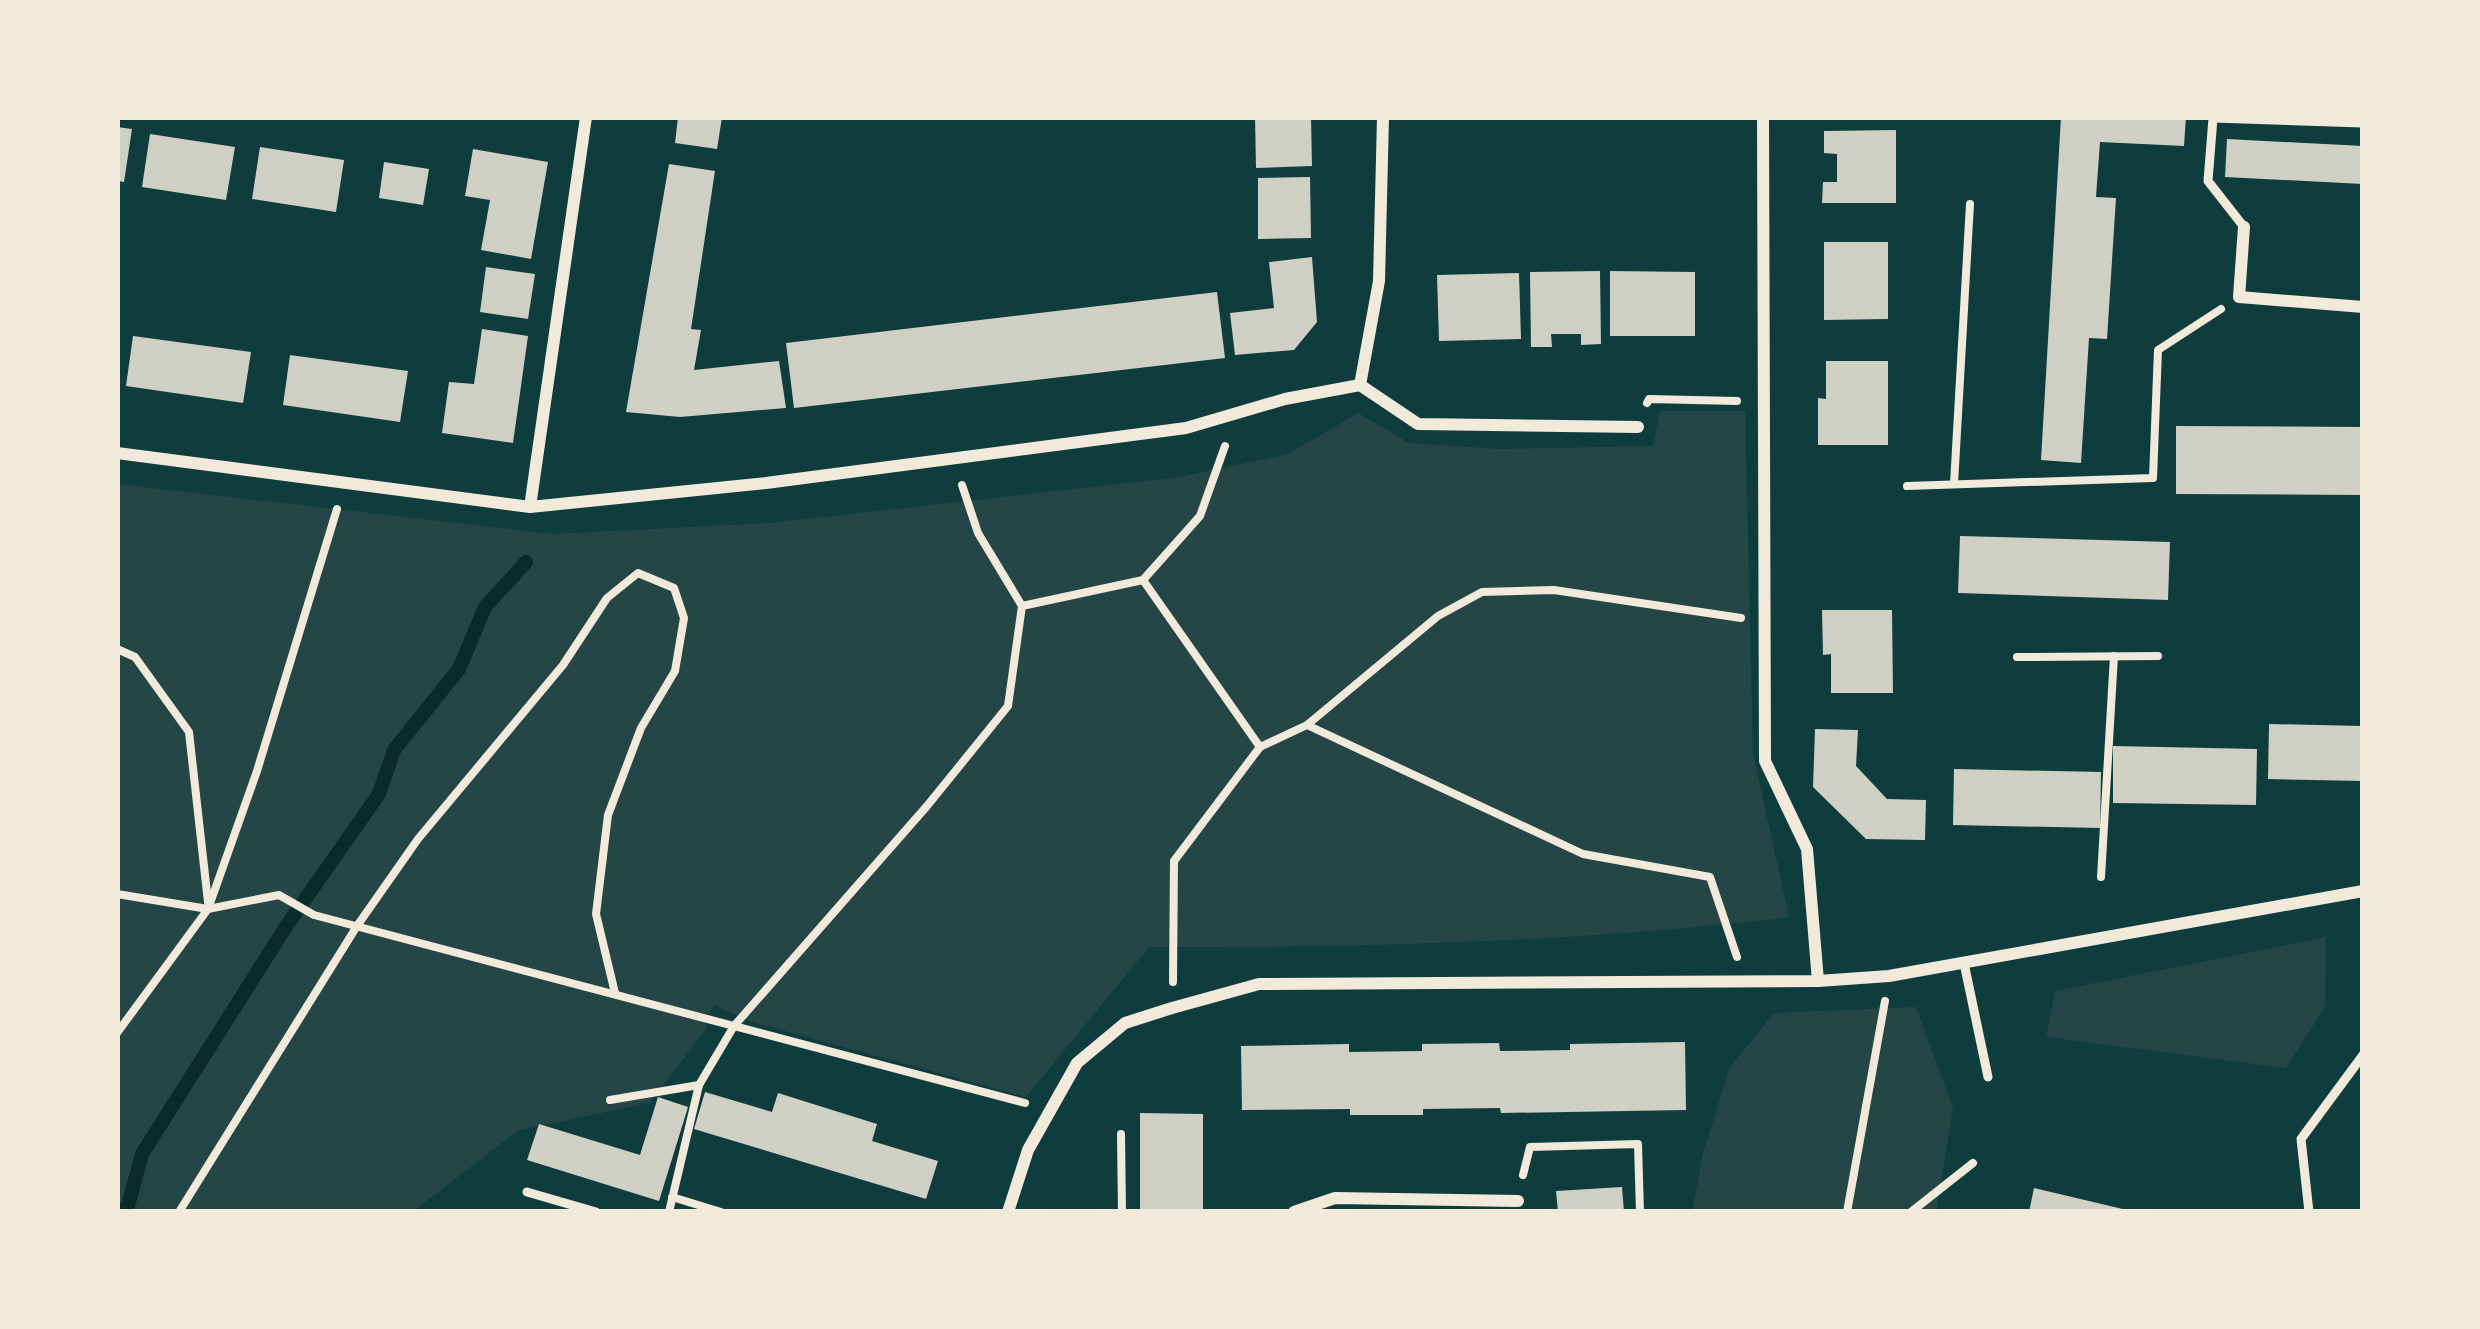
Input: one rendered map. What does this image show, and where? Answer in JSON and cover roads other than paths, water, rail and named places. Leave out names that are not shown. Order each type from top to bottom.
[{"type":"street","points":[[530,507],[586,117]]},
{"type":"street","points":[[1360,385],[1379,281],[1383,117]]},
{"type":"street","points":[[1763,117],[1765,761],[1807,849],[1818,981]]},
{"type":"street","points":[[2244,227],[2239,297],[2363,308]]},
{"type":"street","points":[[117,453],[530,507],[1186,428],[1285,399],[1360,385],[1418,424],[1638,427]]},
{"type":"street","points":[[1008,1212],[1028,1150],[1077,1063],[1125,1023],[1258,984],[1818,981],[1889,976],[2363,891]]},
{"type":"street","points":[[1294,1212],[1335,1198],[1517,1201]]},
{"type":"lane","points":[[2244,227],[2208,181],[2213,118],[2363,123]]},
{"type":"lane","points":[[1964,963],[1988,1077]]},
{"type":"lane","points":[[2309,1212],[2301,1139],[2363,1055]]},
{"type":"lane","points":[[527,1192],[596,1212]]},
{"type":"waterway","points":[[119,1212],[128,1206],[142,1154],[287,925],[379,794],[394,750],[459,669],[485,607],[526,562]]}]
